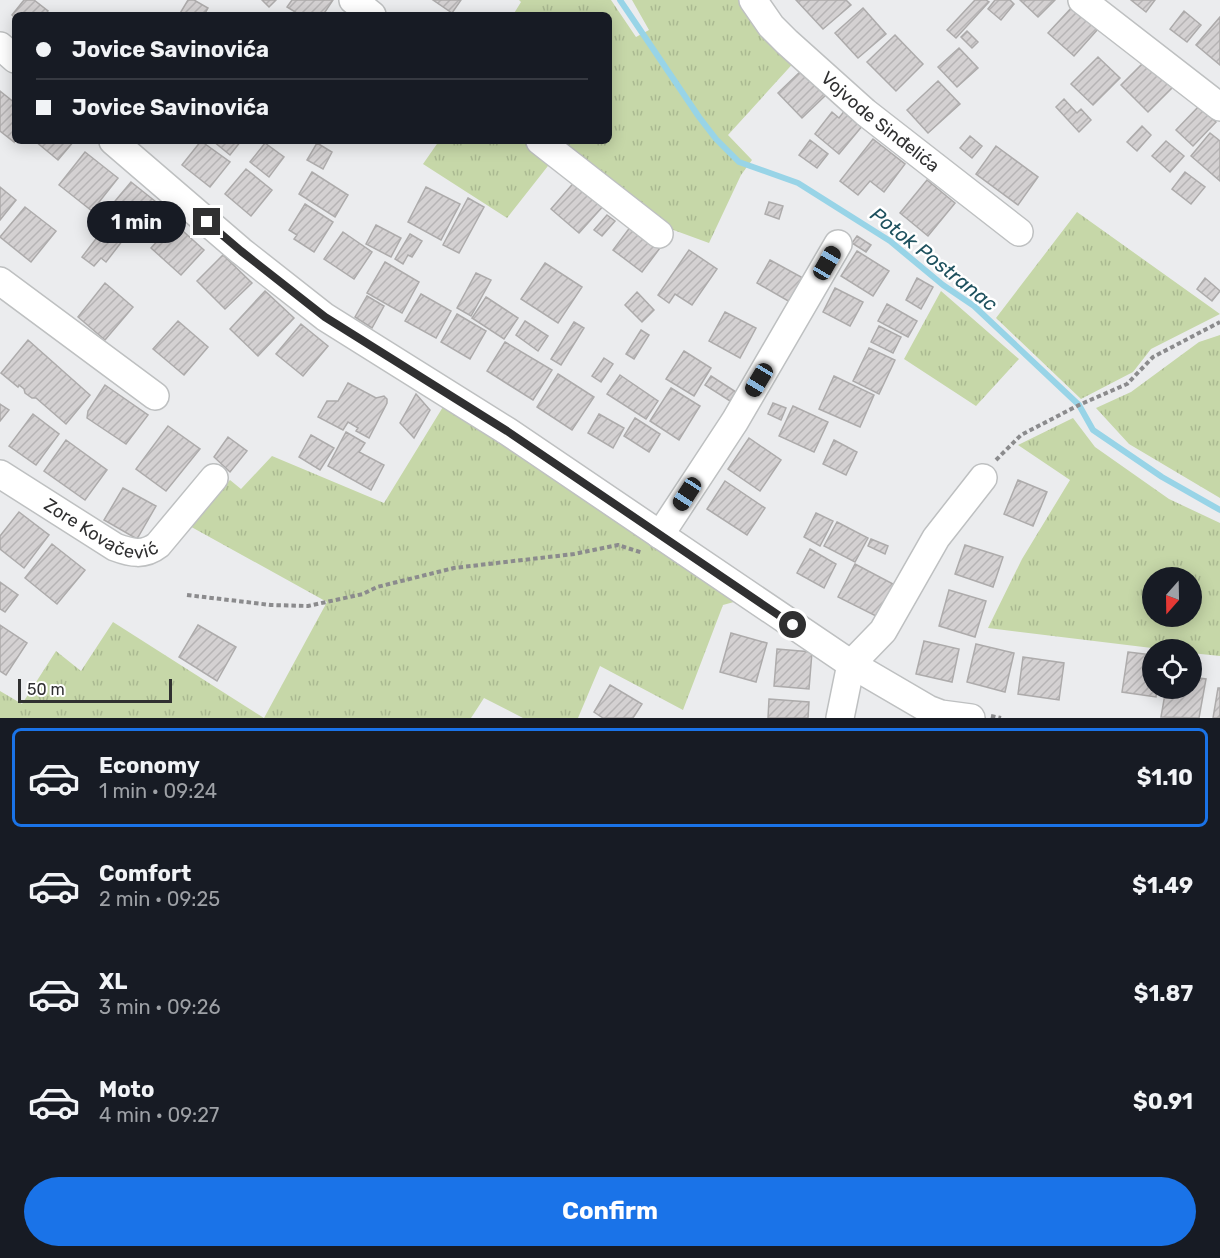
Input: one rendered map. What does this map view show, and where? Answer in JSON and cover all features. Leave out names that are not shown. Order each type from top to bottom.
[{"type":"street","points":[[353,0],[368,12]]},
{"type":"street","name":"Vojvode Sinđelića","points":[[753,0],[771,26],[787,42],[865,112],[1019,232]]},
{"type":"street","points":[[1082,0],[1220,107]]},
{"type":"street","points":[[0,46],[12,56]]},
{"type":"street","points":[[116,144],[241,251],[325,317],[507,431],[653,544],[928,709],[941,714],[971,718]]},
{"type":"street","points":[[544,144],[659,234]]},
{"type":"street","points":[[653,544],[735,421],[838,244]]},
{"type":"street","points":[[0,280],[155,396]]},
{"type":"street","name":"Zore Kovačević","points":[[0,474],[109,543],[125,551],[143,553],[158,545],[214,478]]},
{"type":"street","points":[[840,718],[851,664],[883,631],[936,538],[983,478]]},
{"type":"path","points":[[983,478],[999,456],[1021,435],[1079,405],[1127,384],[1153,357],[1220,322]]},
{"type":"path","points":[[188,595],[271,605],[308,606],[363,594],[376,587],[454,568],[574,554],[618,545],[653,544]]},
{"type":"green space","points":[[519,0],[611,0],[636,37],[649,30],[632,0],[750,0],[798,58],[728,135],[752,160],[741,175],[709,243],[668,228],[562,144],[612,144],[612,12],[515,12],[521,2]]},
{"type":"green space","points":[[437,144],[539,144],[555,157],[507,218],[423,164]]},
{"type":"green space","points":[[1077,212],[1220,314],[1151,349],[1133,372],[1081,399],[996,318]]},
{"type":"green space","points":[[941,291],[1019,359],[976,406],[904,359]]},
{"type":"green space","points":[[1220,335],[1220,498],[1129,444],[1096,408],[1131,392],[1199,342]]},
{"type":"green space","points":[[446,402],[741,600],[723,605],[683,710],[600,666],[578,718],[523,718],[484,698],[471,718],[264,718],[327,602],[186,524],[230,480],[241,489],[272,456],[384,503]]},
{"type":"green space","points":[[1073,418],[1095,447],[1169,499],[1220,523],[1220,656],[1202,654],[1202,639],[1142,639],[1142,647],[988,628],[1022,559],[1070,480],[1018,445]]},
{"type":"green space","points":[[113,622],[264,718],[0,718],[0,691],[22,704],[56,651],[81,671]]},
{"type":"building","points":[[24,0],[34,0],[48,11],[47,12],[14,12]]},
{"type":"building","points":[[188,0],[194,0],[208,8],[206,12],[181,12]]},
{"type":"building","points":[[262,0],[276,0],[269,7]]},
{"type":"building","points":[[292,0],[333,0],[325,12],[295,12],[287,7]]},
{"type":"building","points":[[433,0],[461,0],[451,12]]},
{"type":"building","points":[[796,0],[846,0],[851,5],[823,29]]},
{"type":"building","points":[[975,0],[989,2],[956,38],[947,30]]},
{"type":"building","points":[[995,0],[1010,0],[1014,4],[1001,20],[988,9]]},
{"type":"building","points":[[1020,0],[1055,0],[1038,17]]},
{"type":"building","points":[[1131,0],[1155,0],[1146,12]]},
{"type":"building","points":[[1073,6],[1098,29],[1074,56],[1048,33]]},
{"type":"building","points":[[863,8],[886,34],[858,58],[835,33]]},
{"type":"building","points":[[1184,11],[1201,25],[1187,42],[1170,29]]},
{"type":"building","points":[[1220,17],[1220,65],[1196,45]]},
{"type":"building","points":[[967,31],[978,42],[972,48],[961,37]]},
{"type":"building","points":[[895,35],[923,64],[896,91],[867,62]]},
{"type":"building","points":[[959,48],[978,68],[957,87],[938,67]]},
{"type":"building","points":[[1098,57],[1120,78],[1093,105],[1071,84]]},
{"type":"building","points":[[1146,60],[1173,87],[1148,112],[1121,85]]},
{"type":"building","points":[[803,69],[827,94],[802,118],[778,93]]},
{"type":"building","points":[[938,81],[960,104],[928,133],[907,110]]},
{"type":"building","points":[[0,91],[12,101],[12,140],[0,131]]},
{"type":"building","points":[[1064,99],[1077,113],[1081,109],[1091,120],[1079,132],[1056,107]]},
{"type":"building","points":[[1199,106],[1216,122],[1193,146],[1176,130]]},
{"type":"building","points":[[845,110],[863,125],[839,154],[815,134],[832,112],[839,118]]},
{"type":"building","points":[[1142,126],[1151,135],[1137,151],[1127,142]]},
{"type":"building","points":[[1210,133],[1220,141],[1220,181],[1191,156]]},
{"type":"building","points":[[970,136],[982,146],[972,158],[960,148]]},
{"type":"building","points":[[873,139],[905,164],[884,192],[870,181],[858,195],[840,181]]},
{"type":"building","points":[[810,140],[828,154],[817,168],[799,155]]},
{"type":"building","points":[[1166,141],[1184,156],[1170,172],[1152,156]]},
{"type":"building","points":[[39,144],[71,144],[58,160]]},
{"type":"building","points":[[199,144],[205,144],[230,162],[210,187],[182,165]]},
{"type":"building","points":[[217,144],[239,144],[230,155]]},
{"type":"building","points":[[264,144],[284,157],[269,177],[250,162]]},
{"type":"building","points":[[316,144],[332,152],[323,169],[307,160]]},
{"type":"building","points":[[996,146],[1038,177],[1018,205],[976,174]]},
{"type":"building","points":[[85,152],[118,178],[92,211],[59,185]]},
{"type":"building","points":[[246,169],[272,190],[251,216],[225,194]]},
{"type":"building","points":[[312,172],[348,195],[335,217],[299,194]]},
{"type":"building","points":[[1185,172],[1205,187],[1191,204],[1172,189]]},
{"type":"building","points":[[577,179],[605,204],[579,233],[551,209]]},
{"type":"building","points":[[927,180],[955,203],[928,236],[900,213]]},
{"type":"building","points":[[131,182],[165,209],[145,234],[111,206]]},
{"type":"building","points":[[0,187],[16,200],[0,220]]},
{"type":"building","points":[[426,187],[460,204],[441,240],[408,222]]},
{"type":"building","points":[[468,198],[484,207],[459,253],[443,245]]},
{"type":"building","points":[[769,202],[783,206],[779,219],[765,214]]},
{"type":"building","points":[[305,204],[333,222],[314,252],[294,239],[297,235],[289,230]]},
{"type":"building","points":[[25,207],[56,231],[31,262],[0,237]]},
{"type":"building","points":[[607,215],[615,221],[602,236],[594,230]]},
{"type":"building","points":[[174,223],[204,250],[181,275],[151,248]]},
{"type":"building","points":[[376,225],[401,238],[391,257],[366,244]]},
{"type":"building","points":[[631,226],[660,248],[642,272],[613,250]]},
{"type":"building","points":[[105,227],[123,240],[106,262],[101,258],[94,266],[82,257]]},
{"type":"building","points":[[343,232],[372,252],[354,279],[324,259]]},
{"type":"building","points":[[410,234],[422,241],[412,257],[408,255],[403,264],[395,259]]},
{"type":"building","points":[[857,236],[871,245],[866,252],[852,243]]},
{"type":"building","points":[[689,250],[717,269],[692,305],[675,294],[669,303],[658,295]]},
{"type":"building","points":[[857,251],[889,271],[873,296],[841,276]]},
{"type":"building","points":[[223,255],[252,283],[225,309],[197,281]]},
{"type":"building","points":[[770,260],[803,278],[790,302],[757,283]]},
{"type":"building","points":[[385,262],[419,282],[402,313],[367,293]]},
{"type":"building","points":[[545,263],[582,287],[558,323],[521,299]]},
{"type":"building","points":[[476,273],[491,280],[471,316],[457,308]]},
{"type":"building","points":[[917,278],[933,287],[921,309],[906,300]]},
{"type":"building","points":[[1205,278],[1220,291],[1212,301],[1197,289]]},
{"type":"building","points":[[105,283],[133,307],[105,340],[78,317]]},
{"type":"building","points":[[835,288],[863,302],[850,326],[823,312]]},
{"type":"building","points":[[265,291],[294,318],[258,356],[230,329]]},
{"type":"building","points":[[637,292],[654,310],[642,322],[625,305]]},
{"type":"building","points":[[421,294],[451,311],[436,338],[405,321]]},
{"type":"building","points":[[367,296],[384,306],[372,328],[355,317]]},
{"type":"building","points":[[486,297],[518,318],[504,339],[472,318]]},
{"type":"building","points":[[887,304],[917,321],[908,337],[878,321]]},
{"type":"building","points":[[725,312],[756,328],[740,358],[709,341]]},
{"type":"building","points":[[457,314],[486,331],[470,359],[441,342]]},
{"type":"building","points":[[178,321],[208,347],[184,375],[153,349]]},
{"type":"building","points":[[525,321],[548,336],[538,351],[516,335]]},
{"type":"building","points":[[574,322],[584,328],[561,365],[551,359]]},
{"type":"building","points":[[301,324],[328,346],[303,376],[276,354]]},
{"type":"building","points":[[879,326],[901,337],[893,353],[871,342]]},
{"type":"building","points":[[641,330],[649,335],[634,359],[626,354]]},
{"type":"building","points":[[28,340],[90,395],[66,424],[36,398],[25,393],[24,389],[1,373]]},
{"type":"building","points":[[505,342],[552,370],[533,400],[487,371]]},
{"type":"building","points":[[869,348],[895,360],[879,394],[853,381]]},
{"type":"building","points":[[684,351],[711,368],[694,396],[666,379]]},
{"type":"building","points":[[604,358],[613,364],[601,382],[592,376]]},
{"type":"building","points":[[558,374],[594,397],[572,430],[537,407]]},
{"type":"building","points":[[620,375],[658,401],[646,419],[607,394]]},
{"type":"building","points":[[711,376],[736,392],[730,401],[705,385]]},
{"type":"building","points":[[834,376],[874,395],[860,427],[819,409]]},
{"type":"building","points":[[348,383],[376,398],[384,396],[387,399],[369,438],[356,431],[358,428],[348,422],[343,430],[318,417],[327,401],[338,401]]},
{"type":"building","points":[[105,385],[148,415],[126,444],[87,418],[88,411]]},
{"type":"building","points":[[671,388],[700,406],[679,440],[650,421]]},
{"type":"building","points":[[416,394],[430,410],[414,438],[400,423]]},
{"type":"building","points":[[773,403],[786,408],[781,420],[768,414]]},
{"type":"building","points":[[0,404],[9,410],[0,421]]},
{"type":"building","points":[[793,406],[828,422],[814,452],[779,436]]},
{"type":"building","points":[[33,414],[59,434],[36,465],[9,446]]},
{"type":"building","points":[[599,414],[624,428],[613,448],[588,433]]},
{"type":"building","points":[[635,418],[660,434],[649,452],[624,436]]},
{"type":"building","points":[[168,426],[200,449],[166,491],[136,469]]},
{"type":"building","points":[[346,432],[365,443],[359,452],[384,465],[371,490],[328,466]]},
{"type":"building","points":[[311,435],[334,448],[320,470],[299,457]]},
{"type":"building","points":[[228,437],[247,451],[230,472],[214,457]]},
{"type":"building","points":[[749,438],[781,460],[760,491],[728,469]]},
{"type":"building","points":[[66,440],[107,470],[85,500],[44,471]]},
{"type":"building","points":[[834,440],[857,452],[846,475],[823,464]]},
{"type":"building","points":[[1018,480],[1047,492],[1033,526],[1004,514]]},
{"type":"building","points":[[725,481],[765,508],[747,535],[707,509]]},
{"type":"building","points":[[123,488],[156,506],[137,539],[104,520]]},
{"type":"building","points":[[19,512],[49,535],[24,568],[0,549],[0,536]]},
{"type":"building","points":[[816,513],[833,521],[820,546],[804,537]]},
{"type":"building","points":[[837,522],[868,538],[855,562],[824,546]]},
{"type":"building","points":[[871,539],[888,546],[885,554],[868,546]]},
{"type":"building","points":[[52,544],[85,570],[57,604],[25,578]]},
{"type":"building","points":[[965,545],[1003,557],[993,587],[955,574]]},
{"type":"building","points":[[810,549],[836,564],[824,588],[797,573]]},
{"type":"building","points":[[855,564],[895,585],[878,617],[838,597]]},
{"type":"building","points":[[0,582],[18,595],[5,612],[0,609]]},
{"type":"building","points":[[949,590],[986,601],[975,637],[939,626]]},
{"type":"building","points":[[0,625],[27,643],[6,675],[0,671]]},
{"type":"building","points":[[198,625],[236,647],[217,681],[179,657]]},
{"type":"building","points":[[731,633],[767,643],[756,682],[720,672]]},
{"type":"building","points":[[924,641],[959,649],[952,682],[916,674]]},
{"type":"building","points":[[976,644],[1014,653],[1005,692],[967,682]]},
{"type":"building","points":[[777,649],[812,652],[809,689],[774,686]]},
{"type":"building","points":[[1128,652],[1142,654],[1142,695],[1122,692]]},
{"type":"building","points":[[1023,657],[1064,663],[1059,700],[1018,694]]},
{"type":"building","points":[[1202,678],[1206,679],[1199,718],[1161,717],[1164,699],[1202,699]]},
{"type":"building","points":[[610,685],[642,704],[633,718],[603,718],[594,712]]},
{"type":"building","points":[[1218,688],[1220,688],[1220,718],[1213,718]]},
{"type":"building","points":[[769,699],[809,702],[808,718],[768,718]]},
{"type":"waterway","name":"Potok Postranac","points":[[620,0],[699,117],[716,139],[739,162],[798,183],[890,241],[943,285],[974,306],[1079,405],[1093,430],[1162,477],[1220,510]]},
{"type":"route","points":[[207,222],[325,317],[507,431],[793,625]]}]
